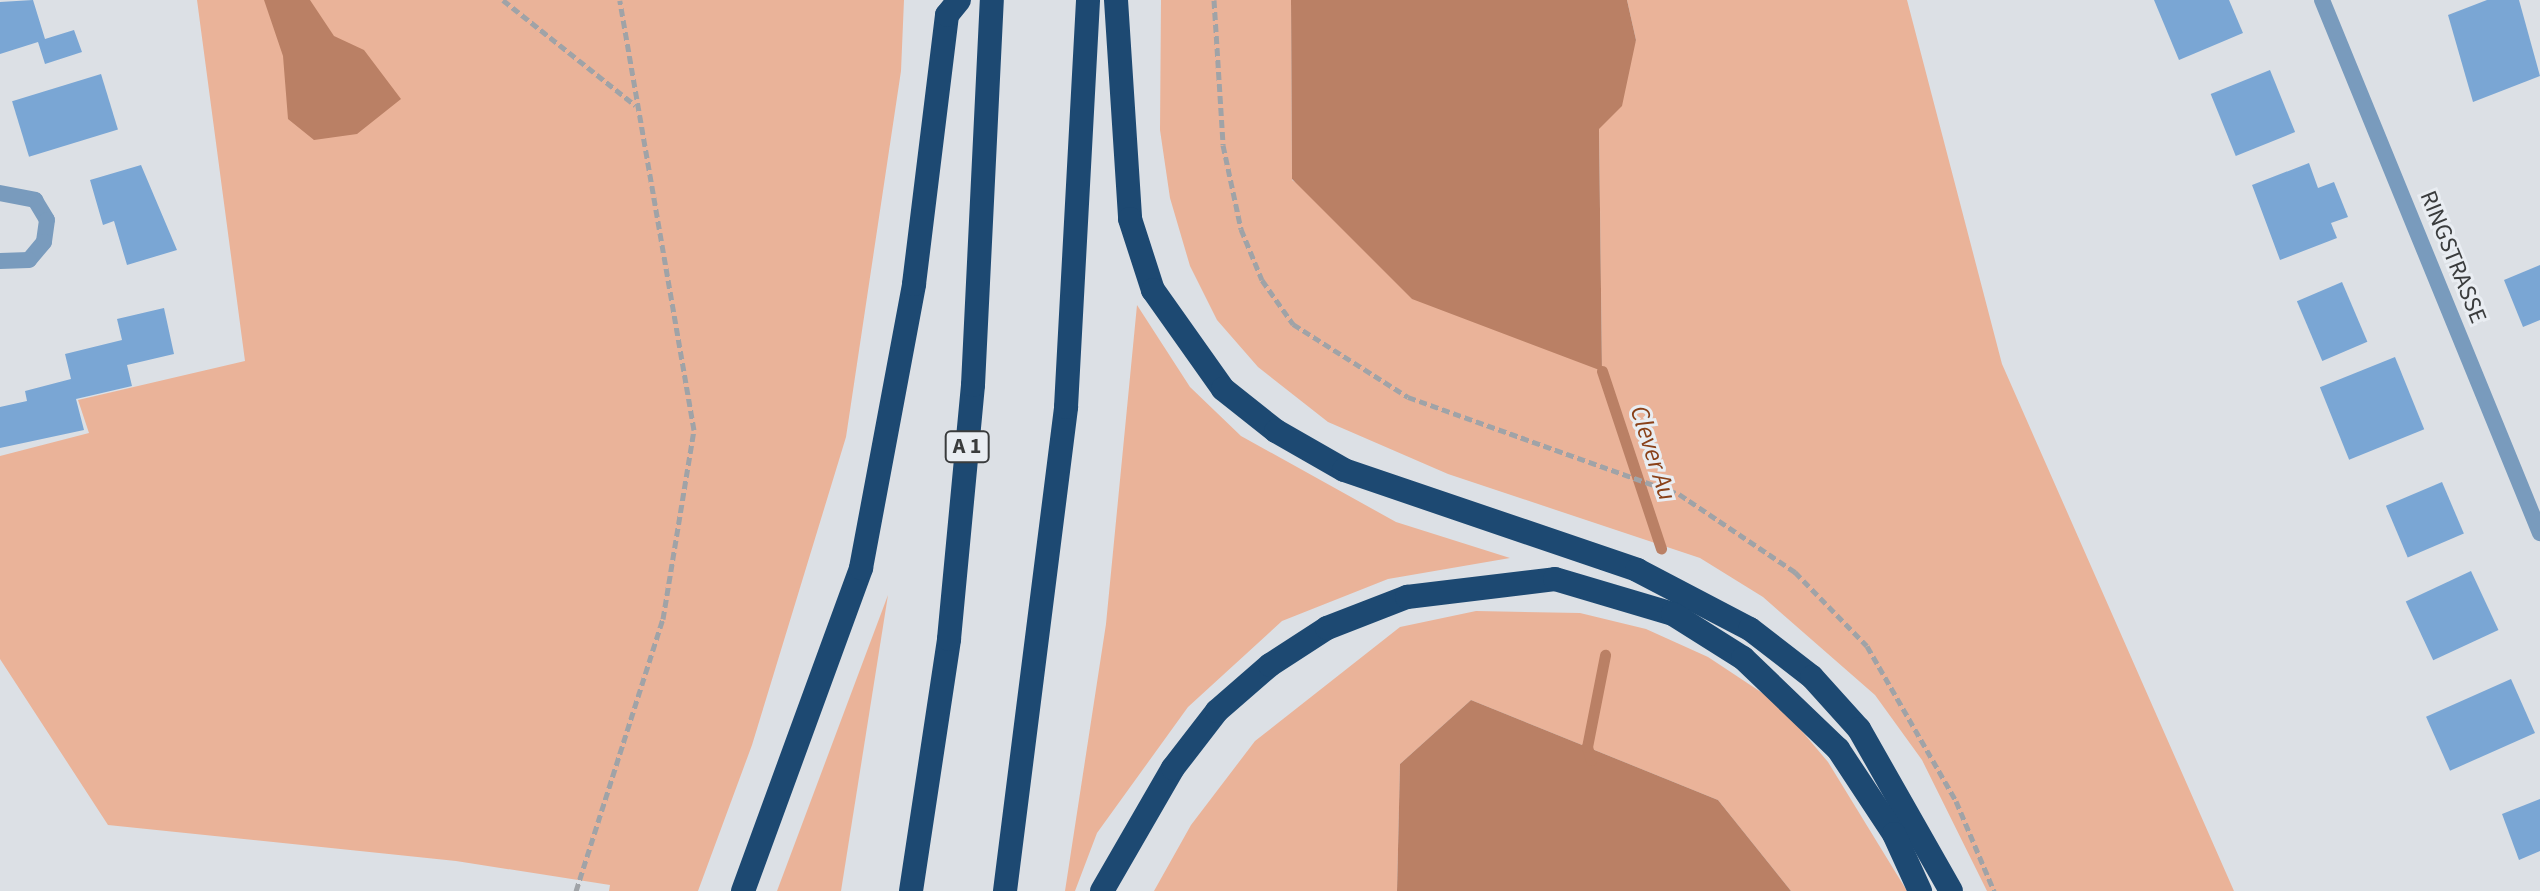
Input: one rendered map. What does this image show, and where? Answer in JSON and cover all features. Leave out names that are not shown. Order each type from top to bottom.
[{"type":"highway","points":[[743,891],[861,568],[914,284],[947,15],[959,0]]},
{"type":"highway","name":"A 1","points":[[911,891],[949,639],[972,400],[992,0]]},
{"type":"highway","points":[[1005,891],[1066,407],[1088,0]]},
{"type":"highway","points":[[1116,0],[1130,219],[1153,290],[1223,389],[1276,431],[1344,470],[1637,570],[1750,629],[1812,677],[1859,729],[1951,891]]},
{"type":"highway","points":[[1102,891],[1173,768],[1217,711],[1270,665],[1327,628],[1407,597],[1555,579],[1673,614],[1743,658],[1838,749],[1894,834],[1920,891]]},
{"type":"street","name":"RINGSTRASSE","points":[[2322,0],[2540,533]]},
{"type":"street","points":[[0,193],[35,200],[47,220],[44,242],[29,260],[0,261]]},
{"type":"path","points":[[503,0],[636,106]]},
{"type":"path","points":[[576,891],[663,619],[694,430],[620,0]]},
{"type":"path","points":[[1214,0],[1223,145],[1241,229],[1262,280],[1293,324],[1408,397],[1679,494],[1795,572],[1867,646],[1956,801],[1994,891]]},
{"type":"shaded area","points":[[197,0],[904,0],[901,71],[846,437],[752,745],[698,891],[609,891],[610,885],[456,861],[108,825],[0,659],[0,456],[89,433],[78,400],[245,361]]},
{"type":"shaded area","points":[[264,0],[310,0],[334,36],[364,50],[401,99],[357,134],[314,140],[288,119],[283,56]]},
{"type":"shaded area","points":[[1161,0],[1291,0],[1292,180],[1602,370],[1599,128],[1636,40],[1627,0],[1907,0],[2002,364],[2234,891],[1987,891],[1922,760],[1875,695],[1763,597],[1700,558],[1448,474],[1328,422],[1258,367],[1217,320],[1190,266],[1170,198],[1160,130]]},
{"type":"shaded area","points":[[1291,0],[1627,0],[1636,40],[1622,106],[1599,129],[1602,371],[1412,299],[1292,179]]},
{"type":"shaded area","points":[[1137,305],[1190,387],[1241,436],[1396,522],[1510,558],[1388,579],[1282,621],[1188,707],[1097,833],[1075,891],[1065,891],[1106,624]]},
{"type":"shaded area","points":[[888,595],[841,891],[777,891]]},
{"type":"shaded area","points":[[1476,611],[1580,613],[1646,629],[1708,657],[1779,704],[1828,762],[1907,891],[1791,891],[1718,800],[1471,700],[1400,764],[1397,891],[1154,891],[1191,825],[1255,741],[1400,627]]},
{"type":"shaded area","points":[[1471,700],[1718,800],[1791,891],[1397,891],[1400,764]]},
{"type":"building","points":[[33,0],[45,39],[74,30],[82,52],[45,64],[38,42],[0,54],[0,2]]},
{"type":"building","points":[[2154,0],[2229,0],[2243,33],[2179,60]]},
{"type":"building","points":[[2487,0],[2519,0],[2540,76],[2473,102],[2448,15]]},
{"type":"building","points":[[2270,70],[2295,132],[2236,156],[2211,94]]},
{"type":"building","points":[[101,74],[118,129],[29,157],[12,101]]},
{"type":"building","points":[[2309,163],[2318,188],[2334,182],[2348,217],[2331,223],[2337,238],[2280,260],[2252,185]]},
{"type":"building","points":[[141,165],[177,250],[127,265],[114,221],[103,225],[90,180]]},
{"type":"building","points":[[2540,265],[2540,320],[2523,327],[2504,280]]},
{"type":"building","points":[[2342,282],[2367,342],[2322,361],[2297,301]]},
{"type":"building","points":[[164,308],[174,354],[127,365],[132,386],[76,399],[84,430],[0,448],[0,407],[27,401],[25,391],[71,379],[65,354],[122,340],[117,319]]},
{"type":"building","points":[[2395,357],[2424,429],[2349,460],[2320,387]]},
{"type":"building","points":[[2442,482],[2464,534],[2408,557],[2386,506]]},
{"type":"building","points":[[2471,571],[2498,630],[2433,660],[2406,601]]},
{"type":"building","points":[[2511,679],[2535,733],[2450,771],[2426,717]]},
{"type":"building","points":[[2540,799],[2540,851],[2519,860],[2502,814]]},
{"type":"waterway","name":"Clever Au","points":[[1602,371],[1661,548]]},
{"type":"waterway","name":"Clever Au","points":[[1591,760],[1587,747],[1605,655]]}]
